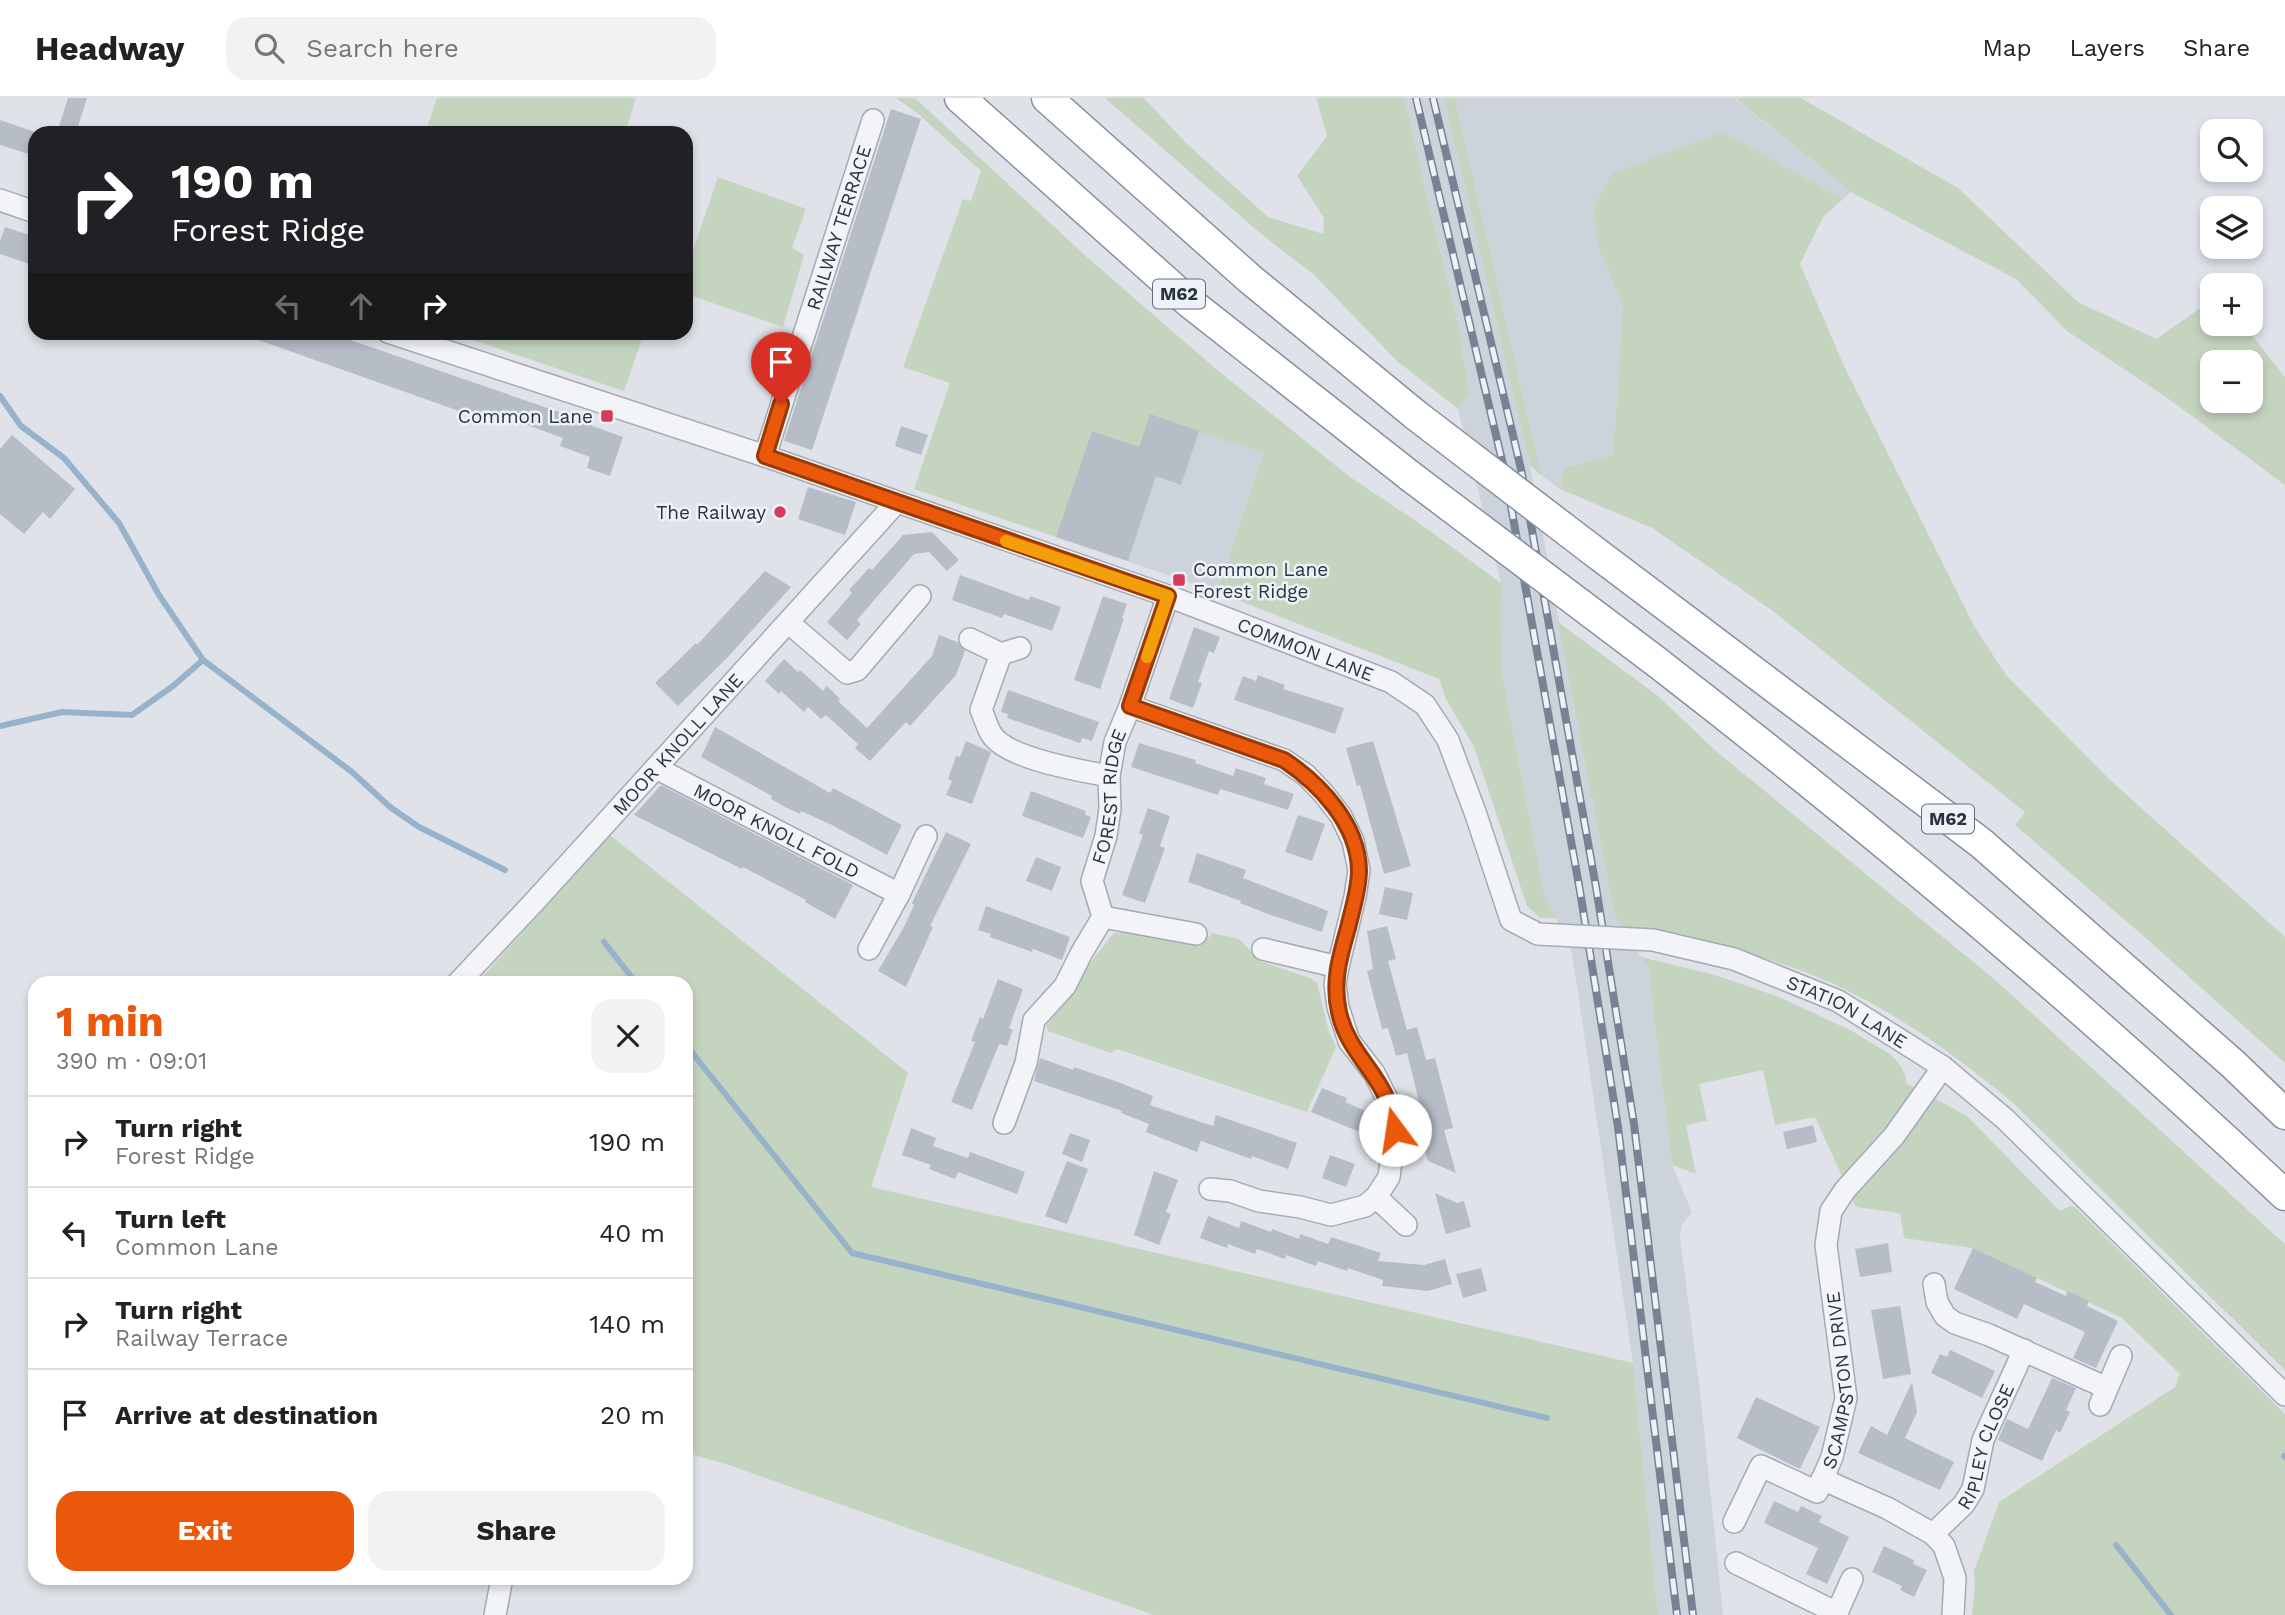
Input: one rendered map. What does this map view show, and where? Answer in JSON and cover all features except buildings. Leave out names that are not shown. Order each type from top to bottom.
[{"type":"highway","name":"M62","points":[[960,98],[1188,302],[1410,476],[1658,663],[1961,905],[2187,1103],[2285,1195]]},
{"type":"highway","name":"M62","points":[[1047,98],[1240,270],[1417,416],[1981,843],[2233,1064],[2285,1114]]},
{"type":"street","name":"RAILWAY TERRACE","points":[[765,456],[873,120]]},
{"type":"street","points":[[0,200],[28,210]]},
{"type":"street","name":"COMMON LANE","points":[[412,340],[765,456],[1168,596],[1391,682],[1425,705]]},
{"type":"street","name":"MOOR KNOLL LANE","points":[[464,976],[896,503]]},
{"type":"street","points":[[789,623],[847,673],[852,673],[920,596]]},
{"type":"street","name":"FOREST RIDGE","points":[[1103,917],[1092,881],[1106,836],[1110,809],[1109,776],[1115,742],[1168,596]]},
{"type":"street","points":[[970,639],[1011,651],[981,710],[993,737],[1032,758],[1109,776]]},
{"type":"street","name":"STATION LANE","points":[[1425,705],[1448,740],[1511,920],[1538,934],[1653,940],[1734,959],[1838,1001],[1943,1067],[2005,1119],[2285,1395]]},
{"type":"street","points":[[1130,706],[1284,760],[1307,775],[1342,816],[1353,841],[1359,870],[1335,984],[1342,1025],[1349,1041],[1385,1092],[1393,1111],[1395,1130],[1389,1177],[1376,1197],[1365,1206],[1331,1215],[1259,1201],[1230,1191],[1210,1189]]},
{"type":"street","name":"MOOR KNOLL FOLD","points":[[656,768],[899,894]]},
{"type":"street","points":[[869,949],[926,836]]},
{"type":"street","points":[[1004,1123],[1026,1063],[1034,1020],[1066,986],[1103,917],[1196,934]]},
{"type":"street","points":[[1263,948],[1338,967]]},
{"type":"street","name":"SCAMPSTON DRIVE","points":[[1933,1534],[1887,1508],[1819,1485],[1835,1447],[1846,1398],[1826,1245],[1831,1211],[1845,1190],[1894,1136],[1943,1067]]},
{"type":"street","points":[[1376,1197],[1406,1224]]},
{"type":"street","points":[[1933,1284],[1937,1302],[1945,1316],[1955,1323],[2024,1350],[2104,1397],[2121,1356]]},
{"type":"street","name":"RIPLEY CLOSE","points":[[1933,1534],[1964,1504],[1973,1489],[1983,1440],[2024,1350]]},
{"type":"street","points":[[1734,1522],[1761,1466],[1819,1485]]},
{"type":"street","points":[[1933,1534],[1944,1546],[1955,1578],[1954,1615]]},
{"type":"street","points":[[1736,1563],[1836,1614],[1852,1579]]},
{"type":"street","points":[[495,1615],[501,1585]]},
{"type":"shaded area","points":[[1404,98],[1444,98],[1530,466],[1615,917],[1648,968],[1672,1165],[1692,1212],[1681,1226],[1680,1238],[1700,1391],[1723,1615],[1658,1615],[1633,1363],[1572,953],[1544,893],[1502,674],[1501,583],[1458,409],[1469,393],[1460,334]]},
{"type":"shaded area","points":[[1455,98],[1734,98],[1851,192],[1843,199],[1723,132],[1598,247],[1623,307],[1613,454],[1564,468],[1560,489],[1541,475]]},
{"type":"shaded area","points":[[1150,414],[1263,453],[1217,592],[1056,537],[1092,431]]},
{"type":"green space","points":[[437,98],[636,98],[627,126],[427,126]]},
{"type":"green space","points":[[896,98],[915,98],[1088,258],[1216,369],[1350,477],[1501,583],[1502,674],[1544,893],[1556,918],[1540,918],[1527,906],[1474,747],[1446,699],[1439,679],[1217,592],[1263,453],[1150,415],[1139,447],[1092,431],[1056,537],[914,489],[950,383],[903,367],[963,199],[971,201],[981,171],[916,112]]},
{"type":"green space","points":[[1105,98],[1144,98],[1187,144],[1268,217],[1323,234],[1324,218],[1297,176],[1327,136],[1316,98],[1404,98],[1460,334],[1469,393],[1458,409],[1397,361],[1313,274],[1261,234]]},
{"type":"green space","points":[[1444,98],[1455,98],[1541,475],[1530,466]]},
{"type":"green space","points":[[1735,98],[1801,98],[1958,188],[2078,302],[2156,339],[2200,308],[2200,336],[2253,336],[2285,377],[2285,485],[2166,397],[2067,331],[2016,279],[1851,192]]},
{"type":"green space","points":[[1723,132],[1843,199],[1823,217],[1800,264],[1845,368],[1974,626],[2006,675],[2109,779],[2285,937],[2285,1063],[2015,825],[2025,812],[1773,611],[1652,528],[1560,489],[1564,468],[1613,454],[1623,307],[1598,247],[1594,208],[1612,174]]},
{"type":"green space","points":[[718,177],[806,209],[792,248],[804,255],[783,327],[693,296],[693,250]]},
{"type":"green space","points":[[473,340],[641,340],[624,391]]},
{"type":"green space","points":[[1558,622],[1658,696],[1717,752],[1993,978],[2285,1244],[2285,1370],[2011,1101],[1933,1041],[1848,991],[1788,966],[1726,948],[1621,927],[1615,917]]},
{"type":"green space","points":[[610,835],[908,1073],[871,1187],[1633,1363],[1658,1615],[1154,1615],[726,1464],[693,1455],[693,976],[483,976]]},
{"type":"green space","points":[[1143,932],[1205,942],[1212,933],[1239,939],[1260,961],[1310,978],[1317,983],[1329,1032],[1336,1047],[1307,1112],[1117,1049],[1111,1053],[1048,1031],[1046,1026],[1070,997],[1089,964],[1114,933]]},
{"type":"green space","points":[[1641,957],[1715,975],[1779,997],[1852,1031],[1890,1054],[1900,1065],[1906,1083],[1967,1116],[2060,1211],[2070,1206],[2075,1207],[2285,1414],[2285,1615],[1972,1615],[1974,1571],[1999,1502],[2175,1387],[2180,1374],[2122,1318],[1973,1248],[1904,1238],[1900,1213],[1856,1207],[1815,1117],[1775,1125],[1763,1070],[1699,1084],[1707,1121],[1686,1125],[1696,1174],[1672,1165],[1648,968]]},
{"type":"waterway","points":[[0,396],[21,426],[64,458],[119,523],[159,595],[203,660],[352,772],[390,807],[419,827],[505,870]]},
{"type":"waterway","points":[[0,726],[62,712],[132,715],[173,686],[203,660]]},
{"type":"waterway","points":[[604,942],[631,976]]},
{"type":"waterway","points":[[693,1054],[852,1253],[1547,1418]]},
{"type":"waterway","points":[[2116,1545],[2171,1615]]},
{"type":"railway","points":[[1416,98],[1505,473],[1580,891],[1618,1127],[1677,1615]]},
{"type":"railway","points":[[1433,98],[1521,469],[1596,887],[1634,1124],[1693,1615]]},
{"type":"slow traffic","points":[[1006,541],[1168,596],[1147,657]]},
{"type":"place","name":"Common Lane","points":[[607,416]]},
{"type":"place","name":"The Railway","points":[[780,512]]},
{"type":"place","name":"Common Lane Forest Ridge","points":[[1179,580]]},
{"type":"route","points":[[781,404],[765,456],[1168,596],[1130,706],[1284,760],[1307,775],[1342,816],[1353,841],[1359,870],[1335,984],[1338,1007],[1349,1041],[1385,1092],[1393,1111],[1395,1130]]}]
